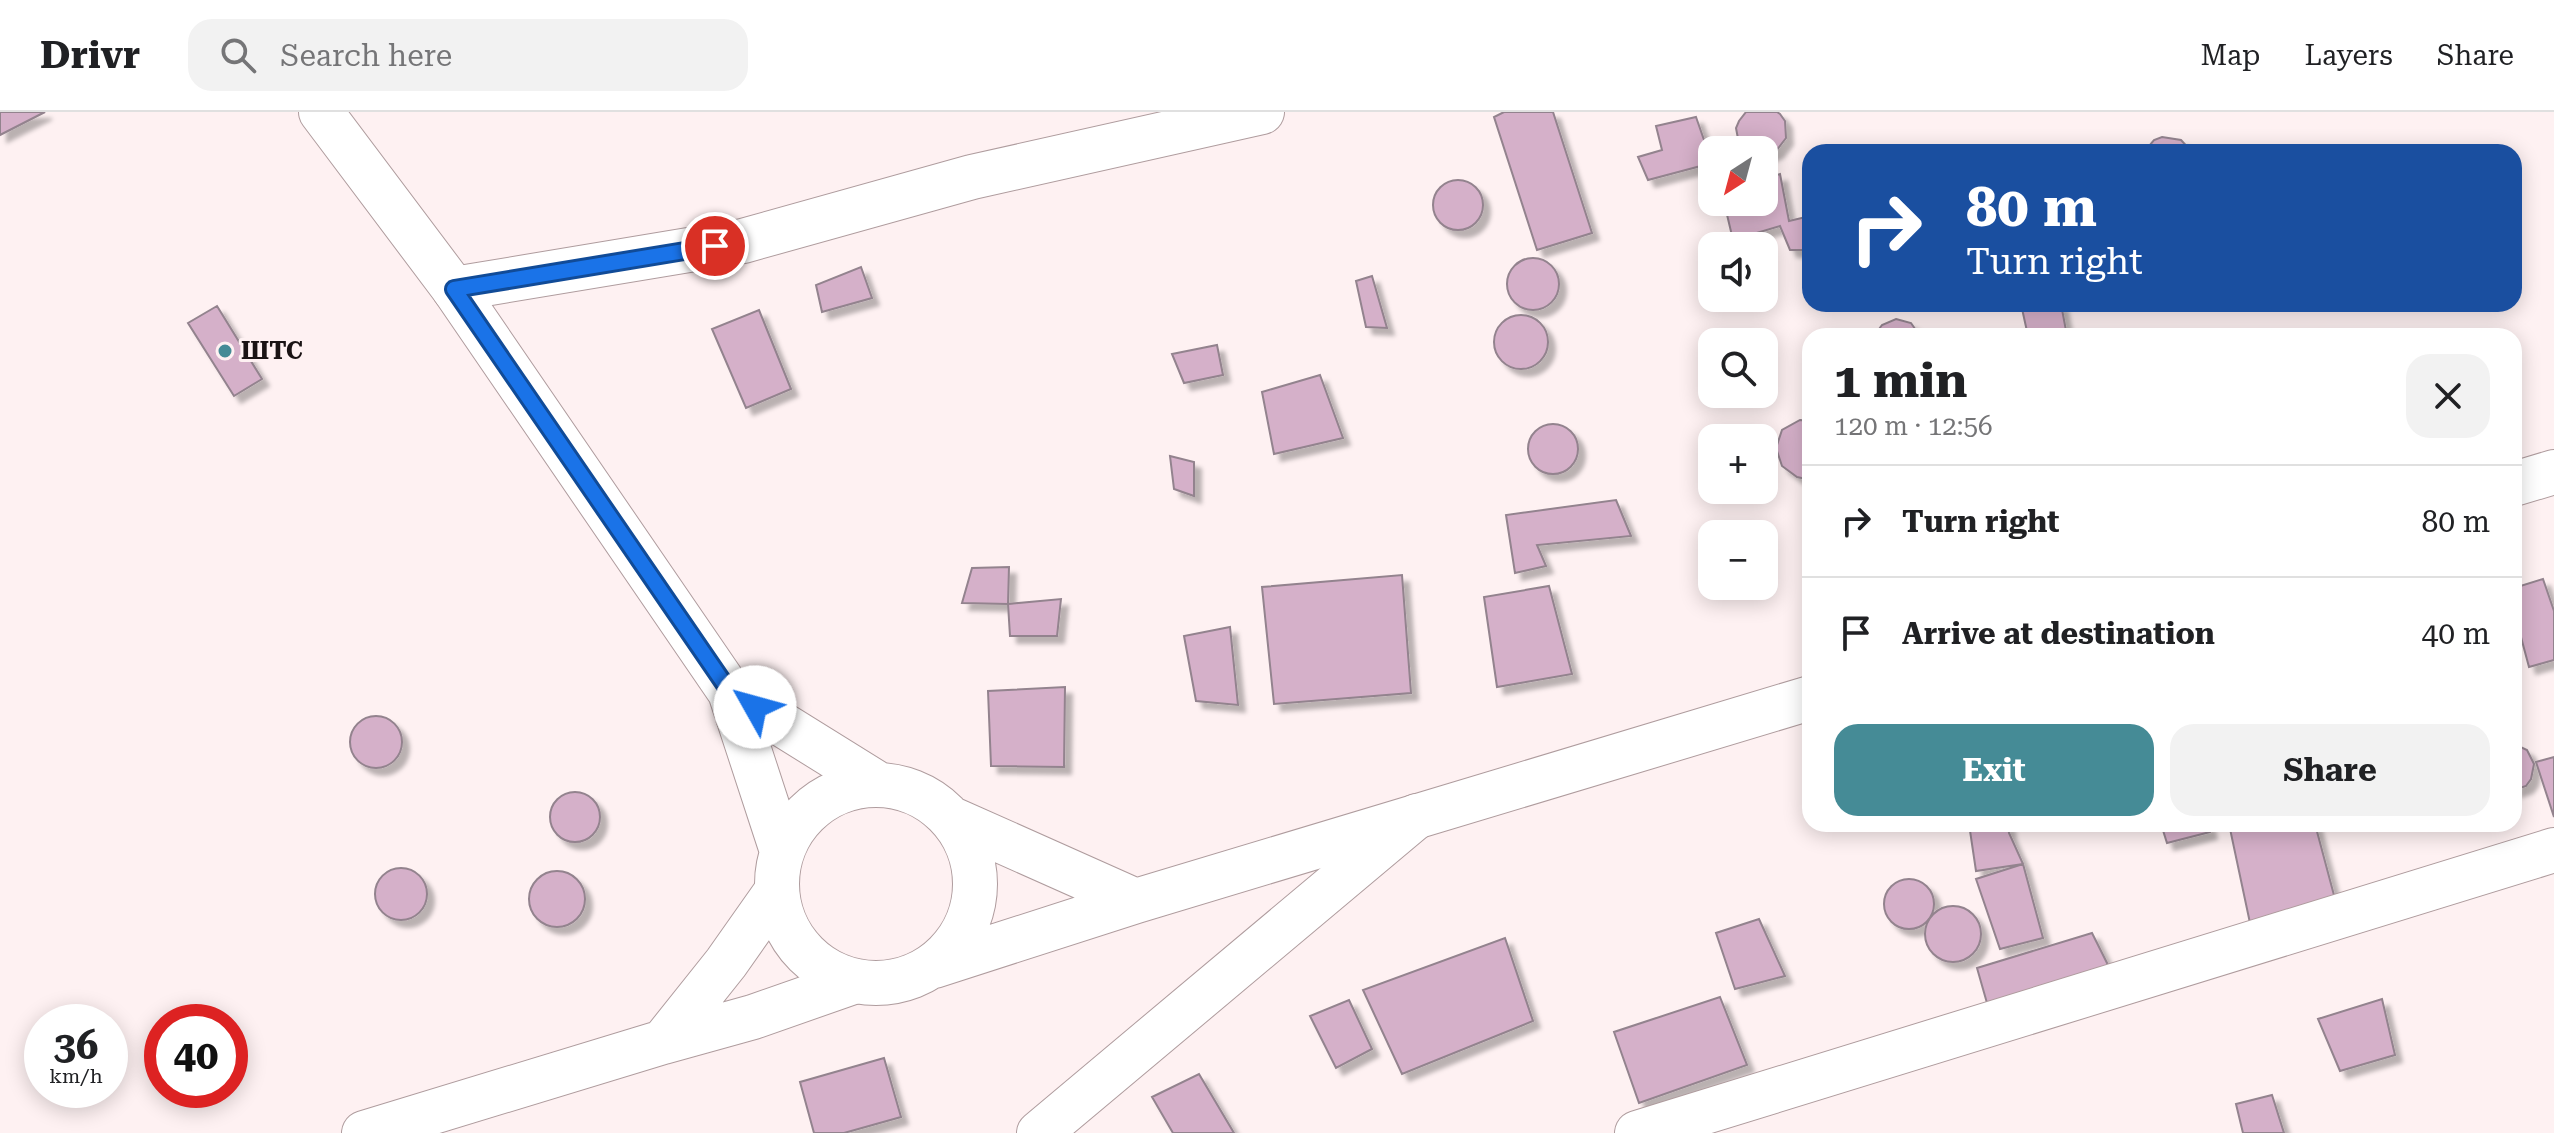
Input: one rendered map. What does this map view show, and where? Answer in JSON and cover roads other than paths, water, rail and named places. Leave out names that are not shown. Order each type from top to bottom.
[{"type":"street","points":[[321,112],[454,289],[730,692],[779,872],[788,933],[816,964],[853,982]]},
{"type":"street","points":[[454,289],[743,241],[972,177],[1262,112]]},
{"type":"street","points":[[2522,482],[2554,472]]},
{"type":"street","points":[[730,692],[878,784],[919,793],[952,819],[1136,901]]},
{"type":"street","points":[[364,1133],[753,1017],[853,982],[895,983],[934,966],[1136,901],[1802,700]]},
{"type":"street","points":[[663,1042],[726,963],[779,872],[803,815],[837,792],[878,784]]},
{"type":"street","points":[[1039,1133],[1417,816]]},
{"type":"street","points":[[934,966],[962,936],[976,896],[972,855],[952,819]]},
{"type":"street","points":[[1637,1133],[2554,850]]},
{"type":"place","name":"ШТС","points":[[225,351]]}]
